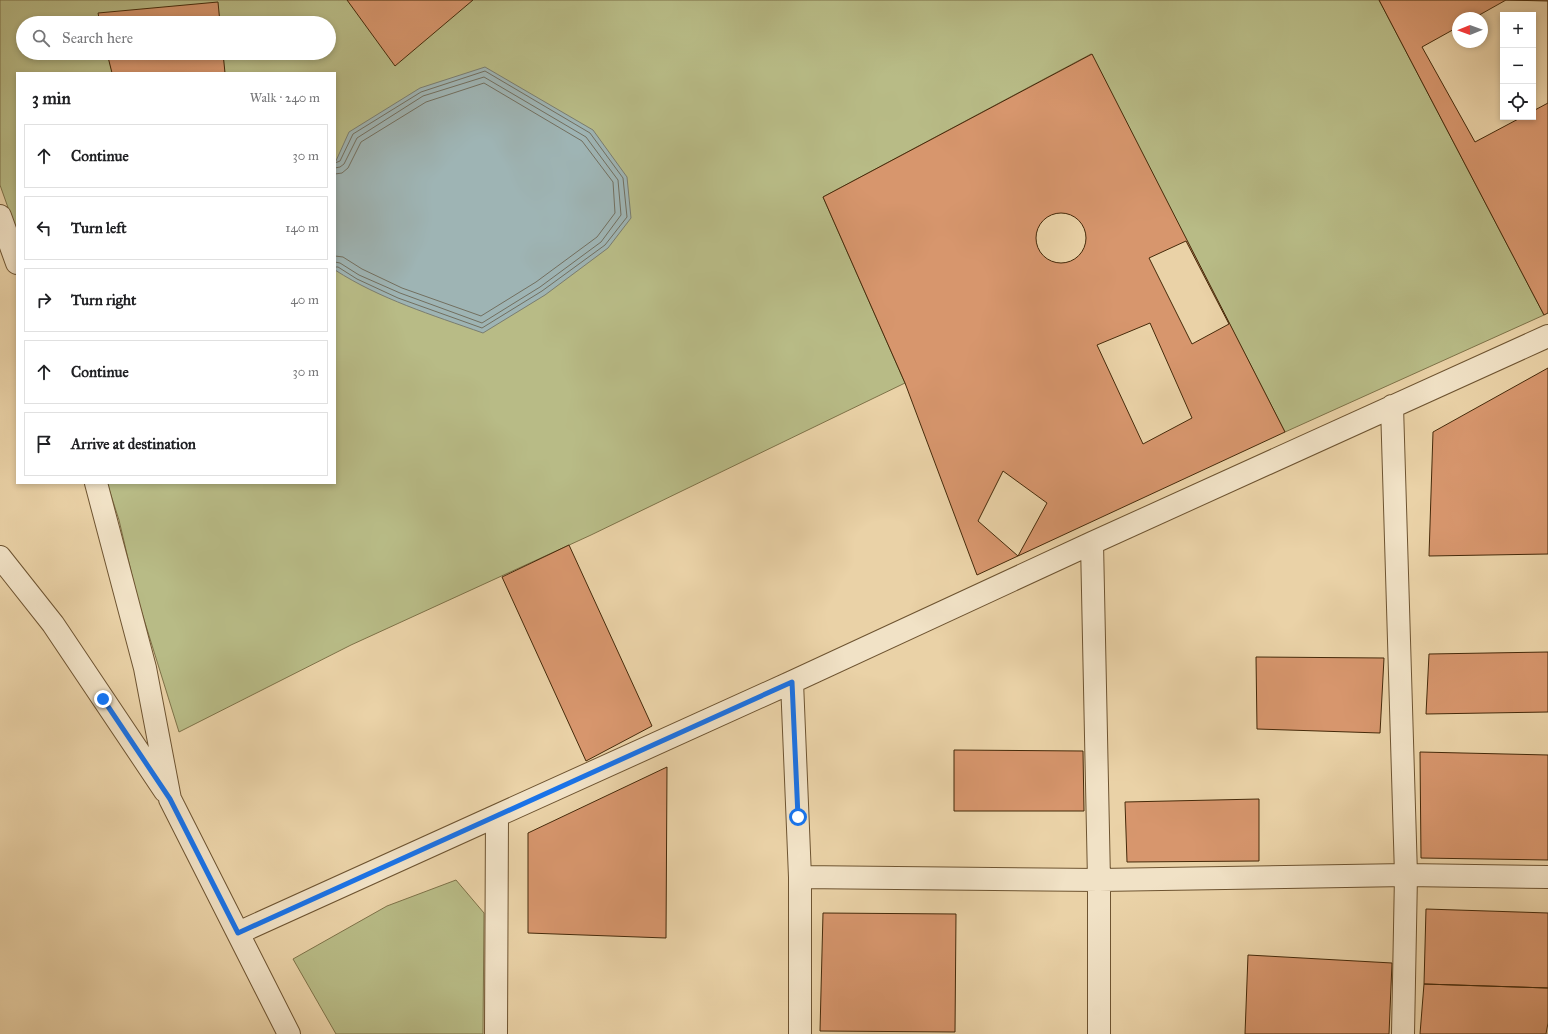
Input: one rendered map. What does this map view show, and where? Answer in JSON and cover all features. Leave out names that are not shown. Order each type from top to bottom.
[{"type":"street","points":[[0,216],[16,260]]},
{"type":"street","points":[[238,933],[792,682],[1092,542],[1548,336]]},
{"type":"street","points":[[1392,406],[1406,875],[1403,1034]]},
{"type":"street","points":[[96,484],[145,668],[170,799]]},
{"type":"street","points":[[1092,542],[1099,880],[1099,1034]]},
{"type":"street","points":[[0,557],[53,624],[170,799],[289,1034]]},
{"type":"street","points":[[792,682],[800,877],[800,1034]]},
{"type":"street","points":[[496,1034],[497,816]]},
{"type":"street","points":[[800,877],[1099,880],[1406,875],[1548,877]]},
{"type":"green space","points":[[0,0],[1379,0],[1544,315],[1285,432],[1091,54],[823,197],[905,383],[591,535],[351,645],[179,732],[137,597],[119,520],[107,484],[336,484],[336,72],[16,72],[16,230],[0,185]]},
{"type":"green space","points":[[456,880],[484,913],[483,1034],[336,1034],[293,959],[387,906]]},
{"type":"water","points":[[485,67],[593,130],[627,177],[631,218],[608,248],[545,295],[483,333],[388,298],[370,290],[336,271],[336,161],[349,132],[420,88]]},
{"type":"building","points":[[347,0],[473,0],[395,66]]},
{"type":"building","points":[[1379,0],[1548,0],[1548,313],[1544,315]]},
{"type":"building","points":[[1506,0],[1548,1],[1548,103],[1536,109],[1536,12],[1500,12],[1500,120],[1516,120],[1475,142],[1422,47],[1452,30],[1452,48],[1488,48],[1488,12],[1485,12]]},
{"type":"building","points":[[218,2],[219,16],[99,16],[98,13]]},
{"type":"building","points":[[1092,54],[1285,432],[977,575],[905,383],[823,197]]},
{"type":"building","points":[[109,60],[224,60],[225,72],[112,72]]},
{"type":"building","points":[[1056,213],[1066,213],[1079,220],[1086,233],[1086,243],[1079,256],[1066,263],[1056,263],[1047,259],[1040,252],[1036,243],[1036,233],[1040,224],[1047,217]]},
{"type":"building","points":[[1186,241],[1229,324],[1192,344],[1149,258]]},
{"type":"building","points":[[1150,323],[1192,418],[1143,444],[1097,345]]},
{"type":"building","points":[[1548,368],[1548,554],[1429,556],[1433,432]]},
{"type":"building","points":[[1003,471],[1047,503],[1018,556],[978,521]]},
{"type":"building","points":[[569,545],[652,726],[586,761],[502,577]]},
{"type":"building","points":[[1548,652],[1548,712],[1426,714],[1429,654]]},
{"type":"building","points":[[1256,657],[1384,658],[1380,733],[1257,729]]},
{"type":"building","points":[[954,750],[1083,751],[1084,811],[954,811]]},
{"type":"building","points":[[1420,752],[1548,755],[1548,860],[1421,858]]},
{"type":"building","points":[[667,767],[666,938],[528,933],[528,833]]},
{"type":"building","points":[[1259,799],[1259,861],[1127,862],[1125,802]]},
{"type":"building","points":[[1426,909],[1548,913],[1548,988],[1424,984]]},
{"type":"building","points":[[823,913],[956,914],[955,1032],[820,1031]]},
{"type":"building","points":[[1248,955],[1392,963],[1389,1034],[1245,1034]]},
{"type":"building","points":[[1424,984],[1548,988],[1548,1023],[1546,1034],[1420,1034]]},
{"type":"route","points":[[103,699],[170,799],[238,933],[792,682],[798,817]]}]
